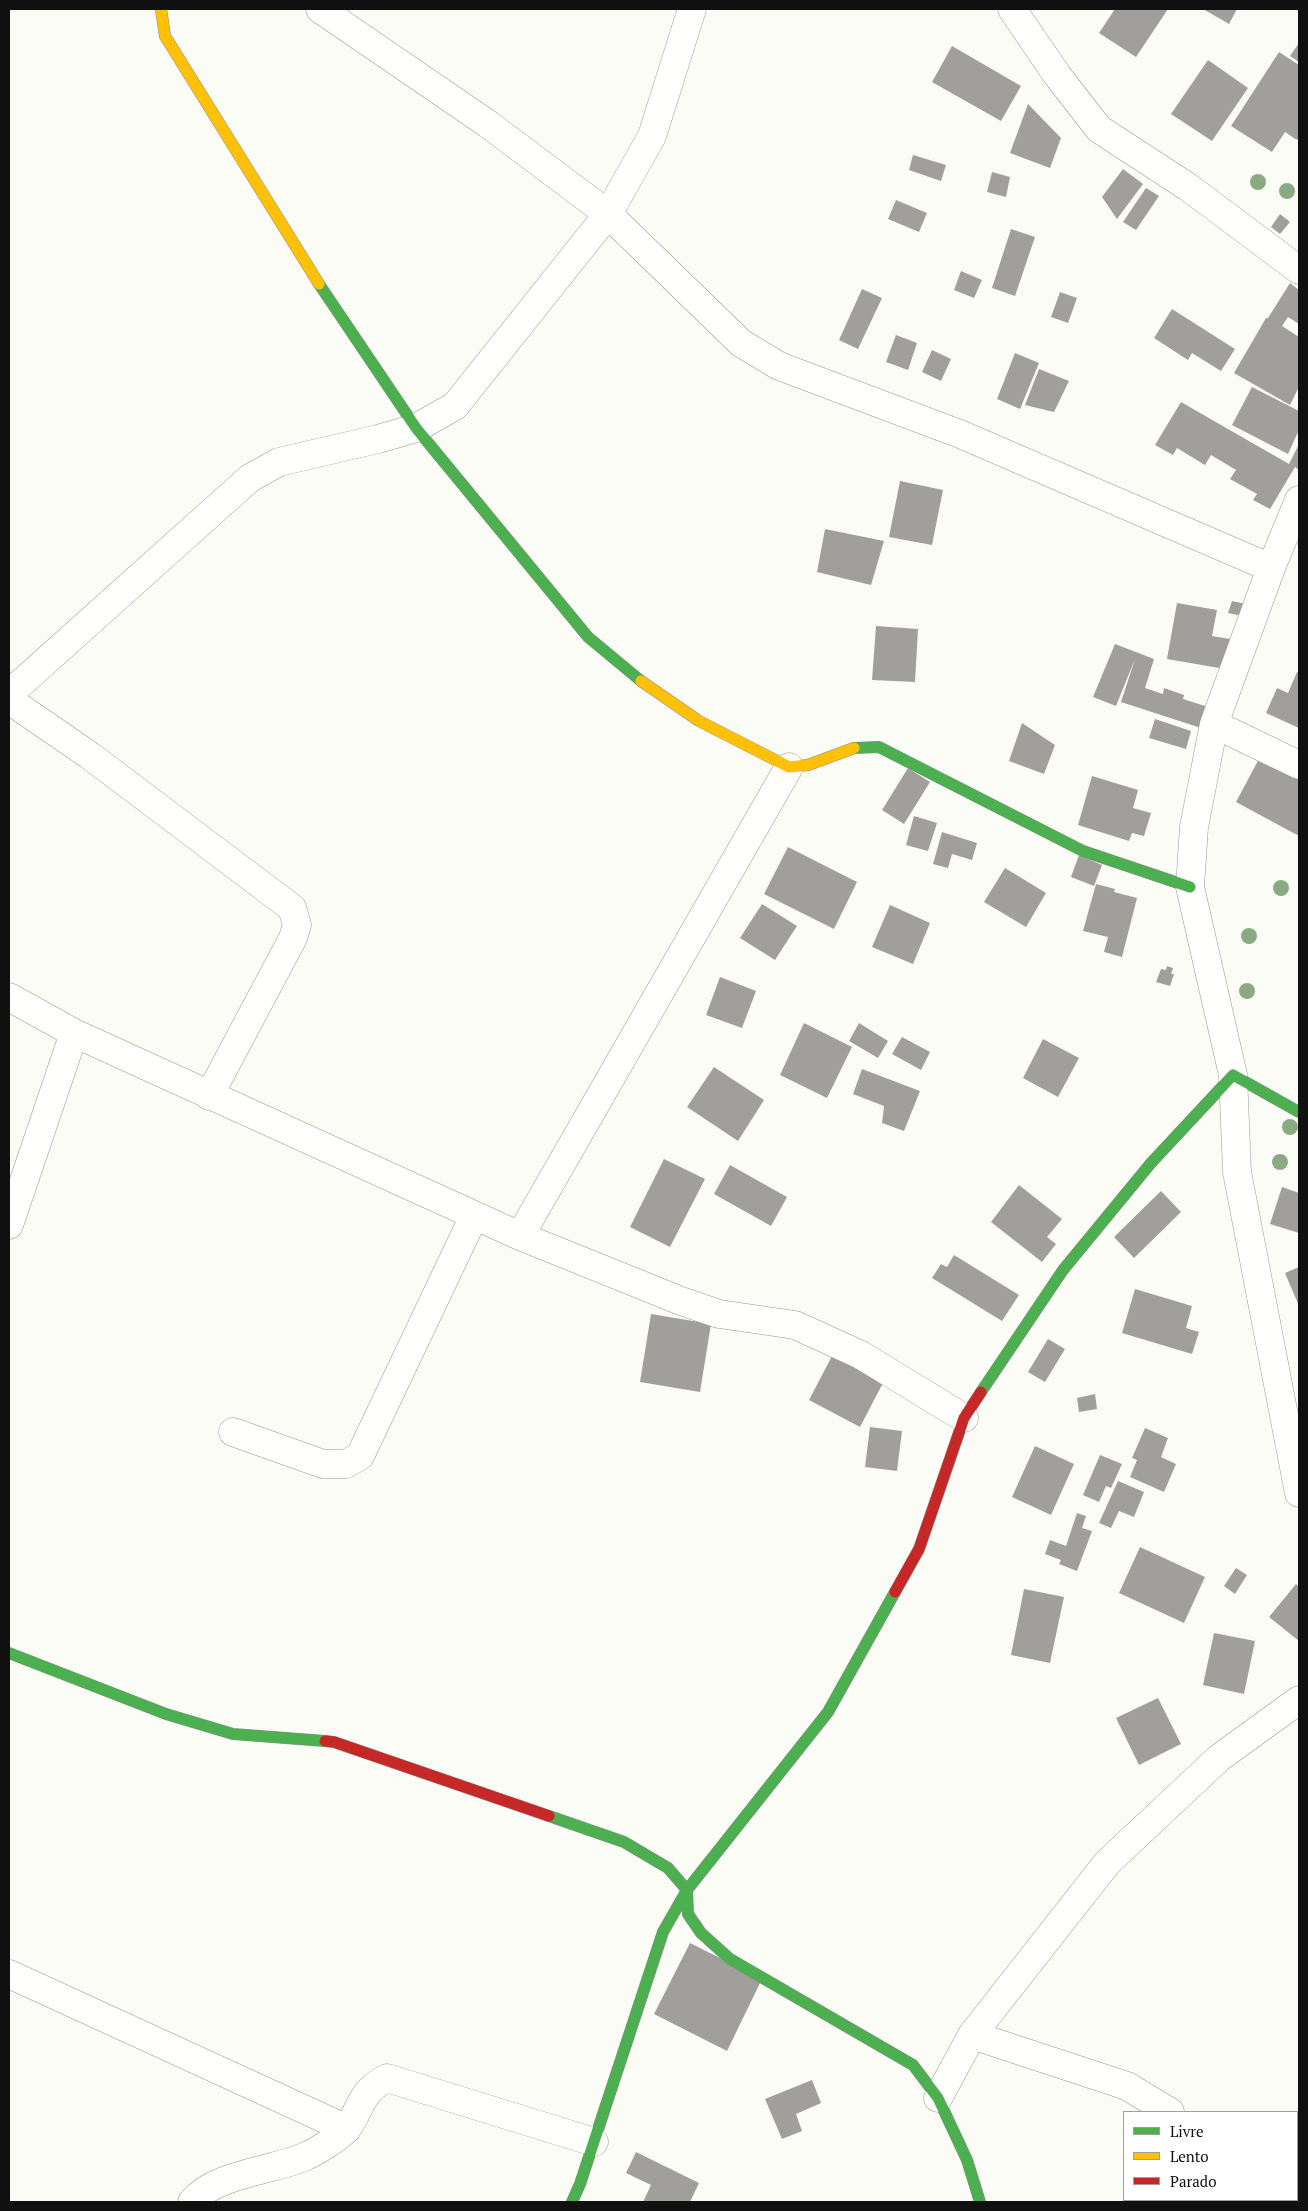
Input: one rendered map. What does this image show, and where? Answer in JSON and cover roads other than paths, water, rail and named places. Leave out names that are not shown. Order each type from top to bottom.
[{"type":"street","points":[[161,9],[165,36],[195,87],[313,275],[416,428],[588,637],[628,672],[699,721],[789,767],[808,765],[857,748],[879,746],[1083,851],[1190,887]]},
{"type":"street","points":[[320,9],[488,124],[608,214],[741,343],[779,366],[960,434],[1271,568]]},
{"type":"street","points":[[9,694],[250,478],[279,462],[378,440],[416,428],[456,406],[608,214],[652,136],[692,9]]},
{"type":"street","points":[[1012,9],[1099,129],[1188,188],[1299,270]]},
{"type":"street","points":[[1299,500],[1271,568],[1214,724],[1194,827],[1190,887],[1233,1075],[1237,1172],[1299,1493]]},
{"type":"street","points":[[9,700],[89,755],[292,908],[297,925],[293,938],[209,1096]]},
{"type":"street","points":[[1214,724],[1299,765]]},
{"type":"street","points":[[520,1236],[789,767]]},
{"type":"street","points":[[9,997],[74,1033],[520,1236],[681,1301],[719,1314],[795,1325],[861,1355],[964,1418]]},
{"type":"street","points":[[9,1225],[74,1033]]},
{"type":"street","points":[[1233,1075],[1299,1112]]},
{"type":"street","points":[[572,2202],[580,2184],[663,1932],[688,1890],[828,1712],[919,1549],[964,1418],[1063,1270],[1151,1163],[1233,1075]]},
{"type":"street","points":[[234,1432],[322,1464],[346,1464],[360,1456],[474,1216]]},
{"type":"street","points":[[9,1654],[166,1714],[233,1734],[334,1742],[624,1842],[668,1868],[688,1890],[688,1914],[701,1933],[730,1958],[914,2065],[938,2098],[967,2160],[980,2202]]},
{"type":"street","points":[[938,2098],[972,2036],[1107,1863],[1219,1758],[1299,1700]]},
{"type":"street","points":[[9,1974],[347,2129]]},
{"type":"street","points":[[972,2036],[1127,2086],[1168,2111]]},
{"type":"street","points":[[192,2202],[209,2188],[304,2157],[347,2129],[372,2086],[387,2078],[594,2142]]}]
